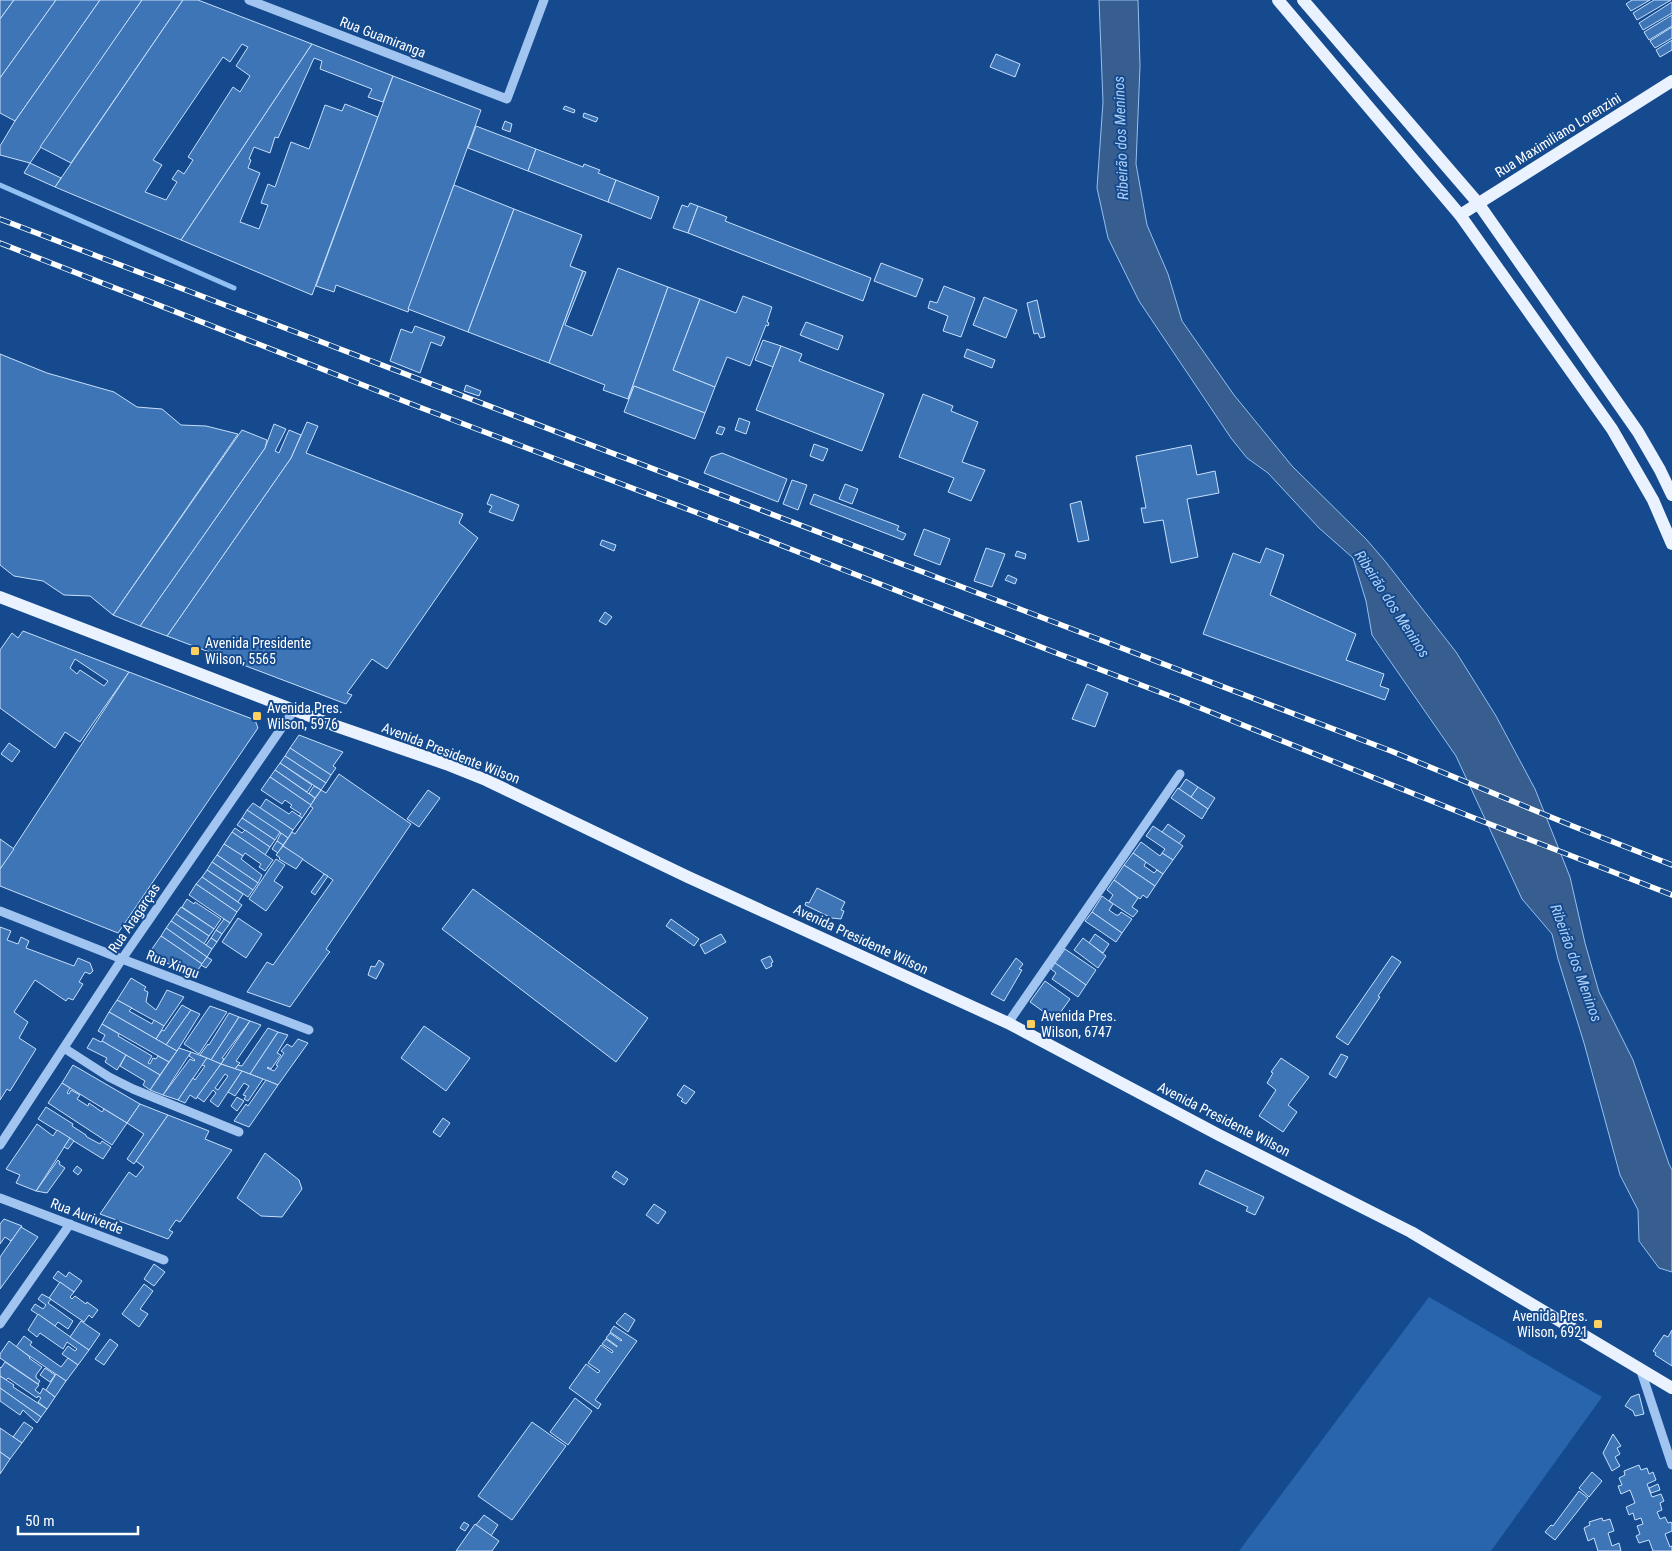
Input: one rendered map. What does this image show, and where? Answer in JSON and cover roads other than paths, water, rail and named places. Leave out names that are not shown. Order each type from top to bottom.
[{"type":"main road","points":[[1278,0],[1460,215],[1612,429],[1653,500],[1672,544]]},
{"type":"main road","points":[[1302,0],[1478,203],[1638,432],[1672,495]]},
{"type":"main road","name":"Rua Maximiliano Lorenzini","points":[[1460,215],[1672,81]]},
{"type":"main road","name":"Avenida Presidente Wilson","points":[[0,597],[294,710],[486,780],[688,877],[1008,1023],[1219,1135],[1411,1232],[1672,1388]]},
{"type":"street","name":"Rua Guamiranga","points":[[249,0],[507,99],[544,0]]},
{"type":"street","name":"Rua Aragarças","points":[[0,1145],[122,959],[294,710]]},
{"type":"street","points":[[1008,1023],[1180,774]]},
{"type":"street","name":"Rua Xingu","points":[[0,911],[309,1030]]},
{"type":"street","points":[[64,1048],[109,1077],[133,1089],[239,1132]]},
{"type":"street","name":"Rua Auriverde","points":[[0,1198],[164,1260]]},
{"type":"street","points":[[0,1324],[70,1224]]},
{"type":"street","points":[[1640,1368],[1672,1465]]},
{"type":"street","points":[[1666,1449],[1672,1440]]},
{"type":"water","name":"Ribeirão dos Meninos","points":[[1099,0],[1138,0],[1140,66],[1136,164],[1147,225],[1168,274],[1182,321],[1234,395],[1292,466],[1366,539],[1456,652],[1496,716],[1535,789],[1570,877],[1585,943],[1599,992],[1633,1060],[1672,1170],[1672,1272],[1659,1268],[1639,1241],[1638,1210],[1620,1175],[1552,934],[1522,899],[1456,756],[1372,635],[1366,601],[1353,558],[1319,528],[1268,473],[1247,458],[1231,438],[1139,301],[1108,238],[1097,188],[1103,102]]},
{"type":"waterway","points":[[0,185],[234,288]]},
{"type":"railway","points":[[0,219],[1391,751],[1672,865]]},
{"type":"railway","points":[[0,243],[419,407],[1178,699],[1672,895]]},
{"type":"place","name":"Avenida Presidente Wilson, 5565","points":[[195,651]]},
{"type":"place","name":"Avenida Pres. Wilson, 5976","points":[[257,716]]},
{"type":"place","name":"Avenida Pres. Wilson, 6747","points":[[1031,1024]]},
{"type":"place","name":"Avenida Pres. Wilson, 6921","points":[[1598,1324]]}]
